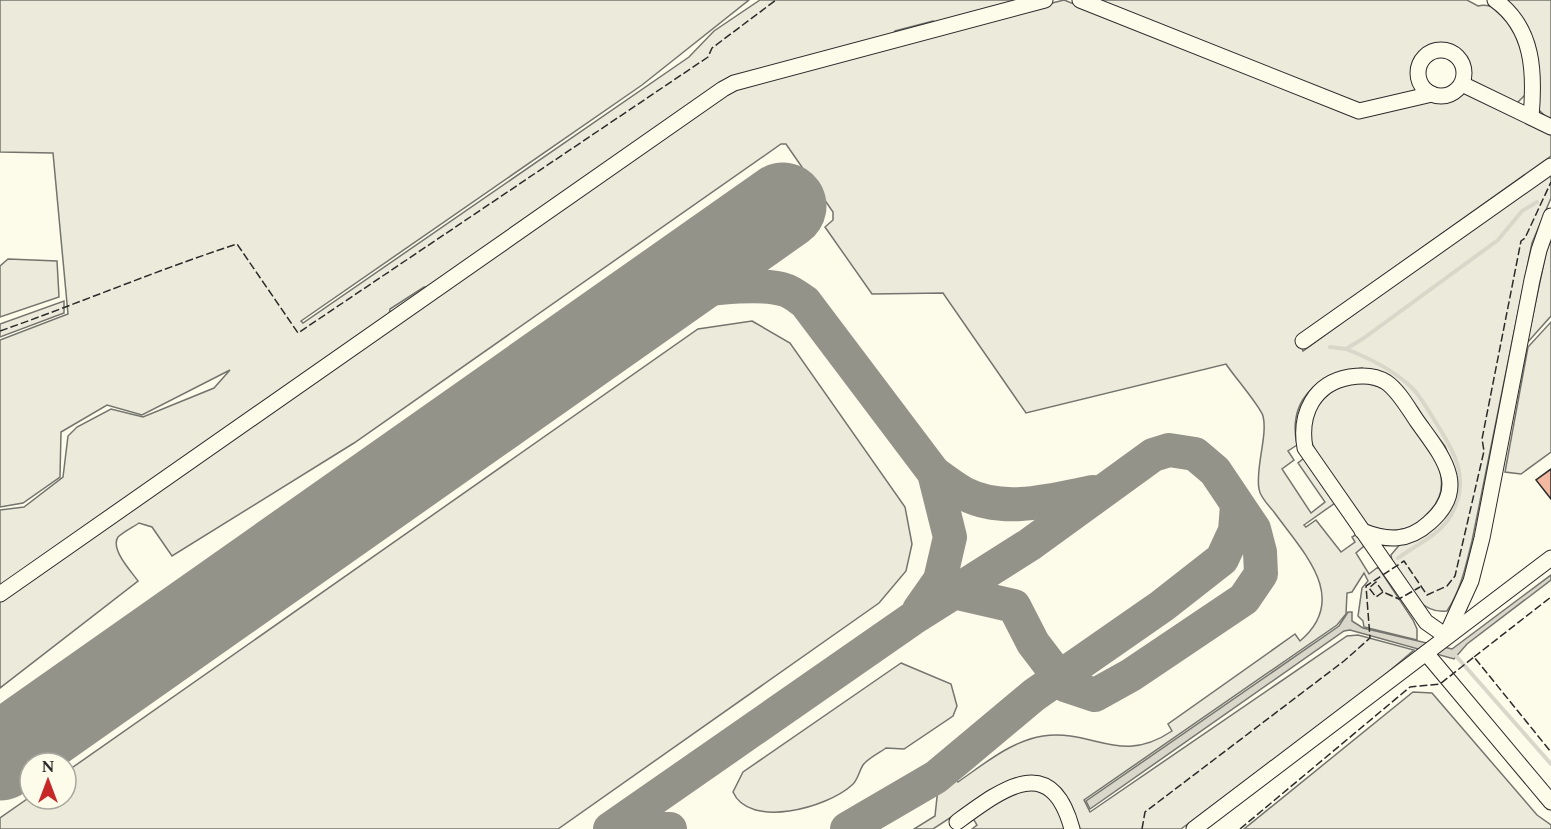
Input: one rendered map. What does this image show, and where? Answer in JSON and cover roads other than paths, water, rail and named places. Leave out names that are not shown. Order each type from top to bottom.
[{"type":"lane","points":[[0,594],[723,89],[746,80],[1045,0]]},
{"type":"lane","points":[[1080,0],[1359,111],[1432,94],[1446,96],[1462,84],[1465,73],[1459,58],[1445,50],[1430,53],[1424,57],[1418,70],[1421,85],[1432,94]]},
{"type":"lane","points":[[1495,0],[1514,18],[1529,47],[1532,62],[1530,117]]},
{"type":"lane","points":[[1462,84],[1551,127]]},
{"type":"lane","points":[[1303,341],[1551,166]]},
{"type":"lane","points":[[1436,644],[1471,581],[1482,538],[1532,280],[1551,216]]},
{"type":"lane","points":[[1384,563],[1388,548],[1398,540],[1428,525],[1439,513],[1447,502],[1450,477],[1446,462],[1396,392],[1385,381],[1359,375],[1330,383],[1310,403],[1302,430],[1305,448],[1384,563],[1426,622],[1436,644],[1551,802]]},
{"type":"lane","points":[[1362,531],[1380,539],[1398,540]]},
{"type":"lane","points":[[1194,829],[1551,558]]},
{"type":"lane","points":[[957,822],[991,797],[1013,785],[1035,782],[1053,789],[1067,812],[1072,829]]},
{"type":"waterway","points":[[1330,347],[1346,349],[1364,338],[1498,240],[1522,211],[1537,202]]},
{"type":"waterway","points":[[1346,349],[1387,369],[1413,388],[1447,441],[1460,476],[1457,502],[1447,522],[1435,534],[1398,558]]},
{"type":"waterway","points":[[1456,656],[1551,764]]}]
